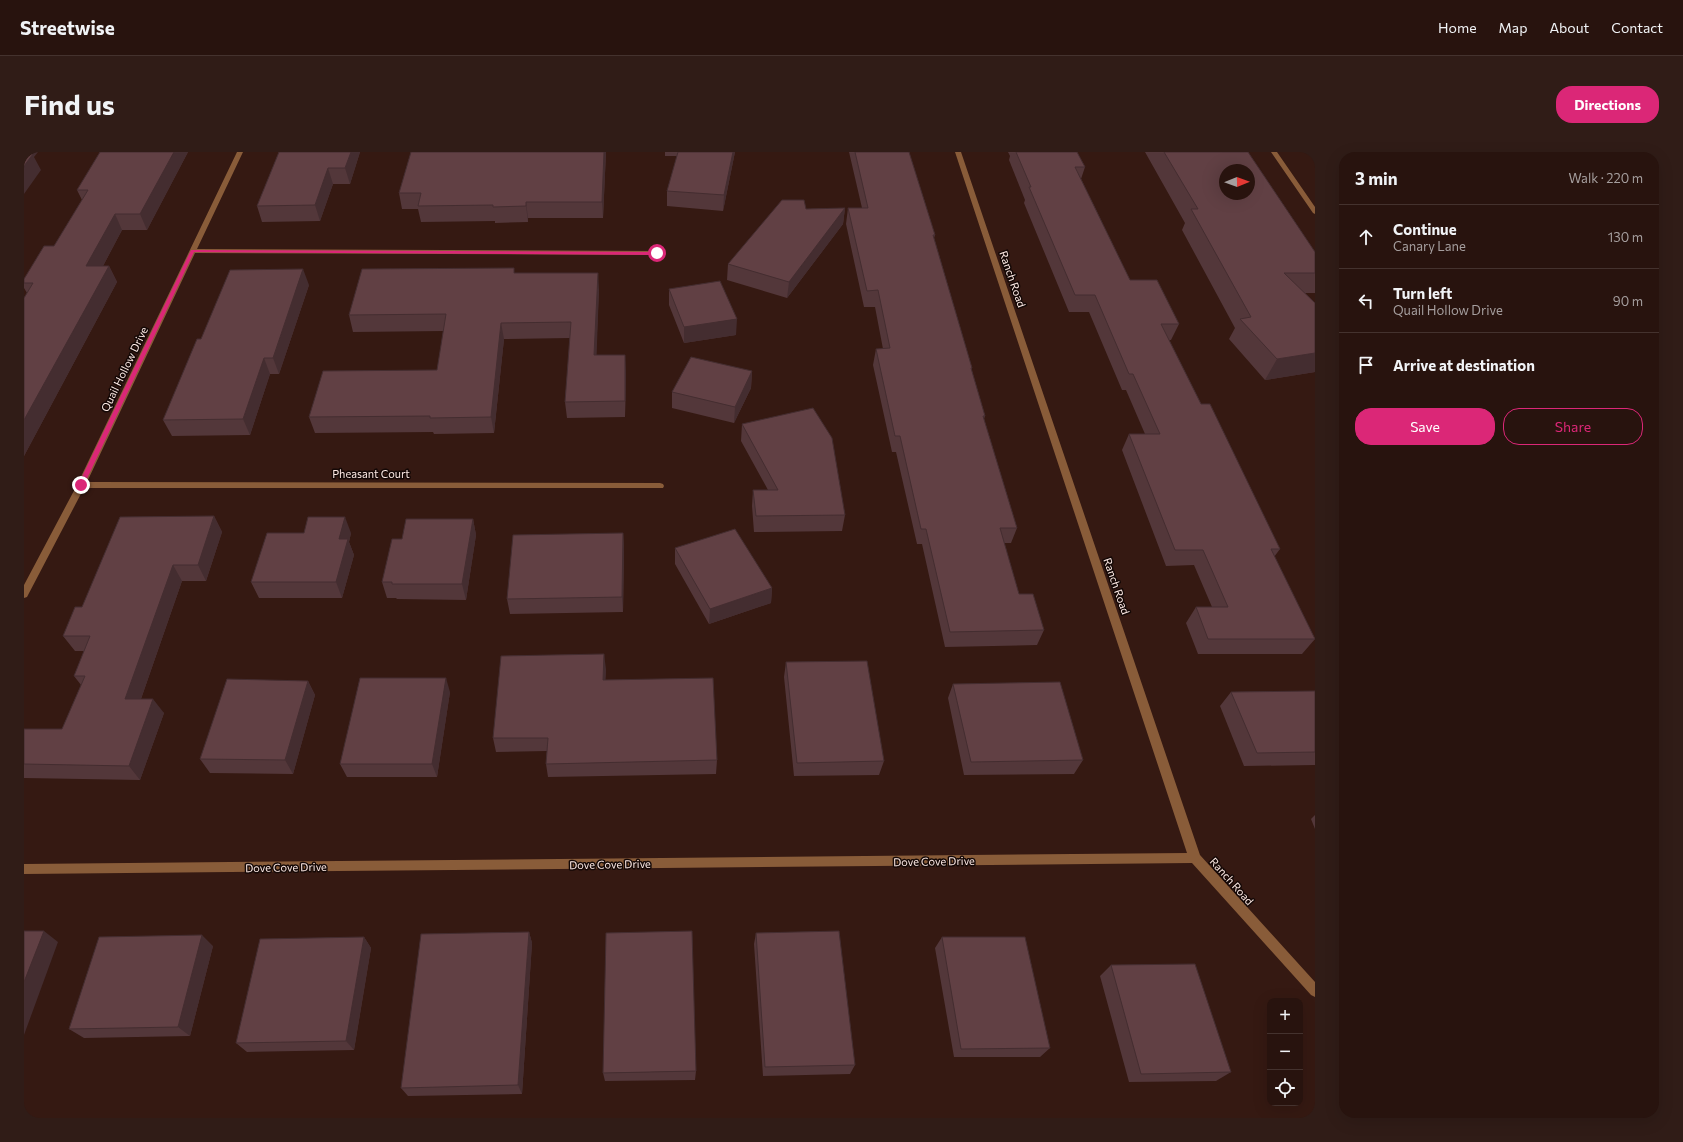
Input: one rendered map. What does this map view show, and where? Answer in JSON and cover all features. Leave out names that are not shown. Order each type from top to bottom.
[{"type":"street","name":"Quail Hollow Drive","points":[[24,594],[81,485],[240,152]]},
{"type":"street","name":"Ranch Road","points":[[958,152],[1196,858],[1315,991]]},
{"type":"street","points":[[1274,152],[1315,212]]},
{"type":"street","points":[[192,251],[657,253]]},
{"type":"street","name":"Pheasant Court","points":[[81,485],[660,486]]},
{"type":"street","name":"Dove Cove Drive","points":[[24,869],[1196,858]]},
{"type":"building","points":[[100,152],[174,152],[140,214],[115,214],[86,266],[109,266],[24,420],[24,298],[33,283],[24,283],[24,279],[44,246],[54,246],[88,190],[77,190]]},
{"type":"building","points":[[279,152],[351,152],[345,168],[328,168],[315,205],[257,206]]},
{"type":"building","points":[[411,152],[604,152],[602,202],[526,202],[526,206],[493,207],[493,205],[418,206],[421,193],[399,193]]},
{"type":"building","points":[[678,152],[733,152],[724,195],[667,191]]},
{"type":"building","points":[[855,152],[909,152],[935,235],[933,235],[985,416],[983,416],[1017,528],[1000,528],[1019,594],[1033,594],[1044,630],[950,632],[926,529],[921,529],[900,436],[895,436],[876,349],[890,348],[878,290],[867,291],[848,208],[868,208]]},
{"type":"building","points":[[1016,152],[1077,152],[1085,167],[1075,167],[1130,280],[1157,280],[1179,324],[1161,324],[1201,404],[1210,404],[1280,549],[1271,549],[1315,639],[1208,639],[1196,607],[1228,607],[1203,550],[1175,550],[1129,434],[1160,434],[1133,374],[1129,374],[1095,295],[1075,295],[1029,187],[1031,187]]},
{"type":"building","points":[[1164,152],[1248,152],[1315,252],[1315,273],[1284,273],[1315,303],[1315,353],[1277,359],[1240,319],[1251,317],[1191,209],[1198,209]]},
{"type":"building","points":[[24,154],[33,154],[24,166]]},
{"type":"building","points":[[782,200],[804,200],[806,209],[845,208],[789,282],[728,264]]},
{"type":"building","points":[[514,268],[514,273],[598,273],[594,355],[625,355],[625,401],[565,402],[571,322],[501,323],[491,417],[309,417],[323,371],[437,370],[446,314],[349,315],[362,269]]},
{"type":"building","points":[[303,269],[273,358],[264,358],[243,419],[163,420],[197,339],[201,339],[230,270]]},
{"type":"building","points":[[720,281],[737,319],[684,327],[669,289]]},
{"type":"building","points":[[691,357],[752,371],[735,407],[672,392]]},
{"type":"building","points":[[813,408],[832,438],[845,515],[756,516],[753,490],[778,490],[742,424]]},
{"type":"building","points":[[214,516],[198,565],[173,565],[125,699],[153,699],[129,766],[24,764],[24,729],[62,729],[85,676],[74,676],[90,636],[63,636],[75,607],[82,607],[120,517]]},
{"type":"building","points":[[308,517],[345,517],[339,539],[348,539],[336,582],[251,582],[267,533],[304,533]]},
{"type":"building","points":[[406,519],[473,519],[462,584],[392,584],[392,582],[382,582],[392,539],[402,539]]},
{"type":"building","points":[[735,529],[772,588],[710,609],[675,548]]},
{"type":"building","points":[[623,533],[622,597],[507,599],[513,535]]},
{"type":"building","points":[[604,654],[603,680],[713,678],[717,760],[546,764],[548,738],[493,738],[501,656]]},
{"type":"building","points":[[867,661],[884,761],[797,763],[786,662]]},
{"type":"building","points":[[360,678],[446,678],[432,764],[340,764]]},
{"type":"building","points":[[227,679],[308,681],[285,760],[200,759]]},
{"type":"building","points":[[1060,682],[1083,760],[971,762],[953,684]]},
{"type":"building","points":[[1315,691],[1315,752],[1257,753],[1231,692]]},
{"type":"building","points":[[24,931],[44,931],[24,982]]},
{"type":"building","points":[[692,931],[696,1071],[603,1073],[606,933]]},
{"type":"building","points":[[839,931],[855,1065],[765,1067],[756,933]]},
{"type":"building","points":[[529,932],[518,1085],[401,1088],[421,934]]},
{"type":"building","points":[[202,935],[178,1027],[69,1029],[99,937]]},
{"type":"building","points":[[364,937],[346,1041],[236,1043],[260,939]]},
{"type":"building","points":[[942,937],[1025,937],[1050,1048],[961,1049]]},
{"type":"building","points":[[1195,964],[1231,1072],[1141,1074],[1111,965]]},
{"type":"route","points":[[81,485],[192,251],[657,253]]}]
